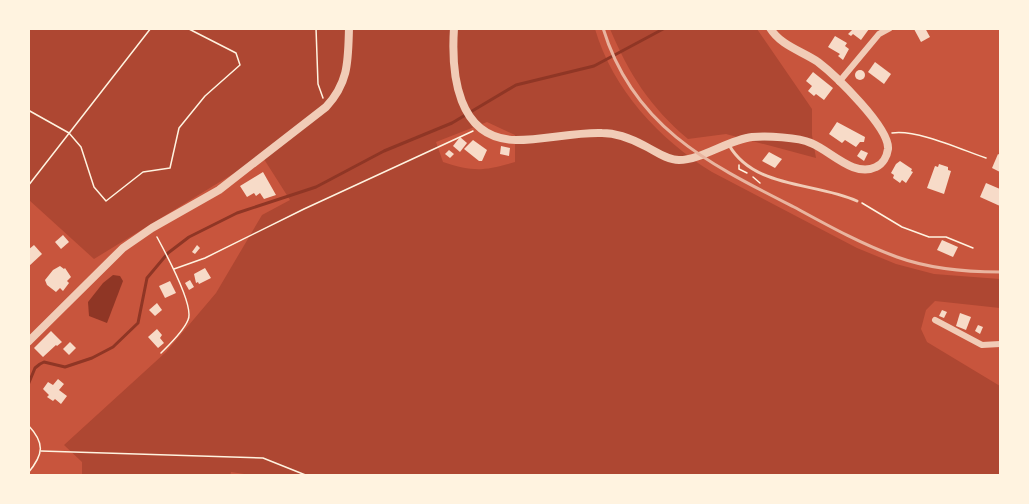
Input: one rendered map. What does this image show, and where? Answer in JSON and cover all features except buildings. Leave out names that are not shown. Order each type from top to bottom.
[{"type":"street","points":[[28,342],[123,248],[152,228],[219,190],[326,107],[336,96],[345,77],[349,28]]},
{"type":"street","points":[[454,28],[456,83],[464,107],[479,128],[487,134],[506,140],[591,133],[617,134],[668,158],[683,159],[753,137],[789,139],[810,142],[860,170],[870,170],[881,165],[888,143],[885,134],[865,108],[818,63],[781,41],[770,28]]},
{"type":"street","points":[[839,82],[879,34],[890,28]]},
{"type":"street","points":[[935,320],[982,345],[1000,344]]},
{"type":"lane","points":[[728,143],[740,161],[782,182],[827,190],[857,201]]},
{"type":"path","points":[[28,186],[150,28]]},
{"type":"path","points":[[28,110],[69,133],[81,147],[94,187],[106,201],[143,172],[170,168],[179,128],[205,96],[240,65],[236,52],[187,28]]},
{"type":"path","points":[[316,28],[318,84],[326,107]]},
{"type":"path","points":[[174,269],[205,258],[304,208],[479,128]]},
{"type":"path","points":[[885,134],[902,132],[916,135],[986,158]]},
{"type":"path","points":[[857,201],[902,227],[929,237],[946,237],[973,248]]},
{"type":"path","points":[[152,228],[174,269],[190,315],[161,353]]},
{"type":"path","points":[[28,425],[39,439],[41,451],[38,461],[28,472]]},
{"type":"path","points":[[41,451],[263,458],[308,476]]},
{"type":"shaded area","points":[[28,29],[595,29],[613,72],[640,111],[674,144],[712,172],[857,248],[896,264],[934,274],[1000,279],[1000,308],[935,301],[926,310],[921,329],[927,342],[1000,386],[1000,475],[257,476],[231,472],[230,476],[64,475],[82,474],[82,462],[64,445],[166,352],[216,293],[262,215],[290,200],[262,156],[94,259],[29,200]],"holes":[[[487,122],[515,135],[515,162],[486,169],[471,169],[443,162],[436,142]]]},
{"type":"shaded area","points":[[610,29],[757,29],[812,109],[812,135],[816,158],[726,134],[688,139],[662,115],[642,89],[625,61]]},
{"type":"shaded area","points":[[113,275],[120,276],[123,281],[107,323],[89,316],[88,302],[103,283]]},
{"type":"waterway","points":[[28,385],[35,368],[44,362],[65,367],[92,358],[113,347],[138,323],[147,278],[168,253],[189,237],[237,213],[316,187],[384,151],[452,123],[516,85],[594,66],[665,28]]},
{"type":"railway","points":[[603,28],[616,62],[634,92],[654,117],[704,158],[832,227],[884,252],[935,267],[1000,272]]}]
